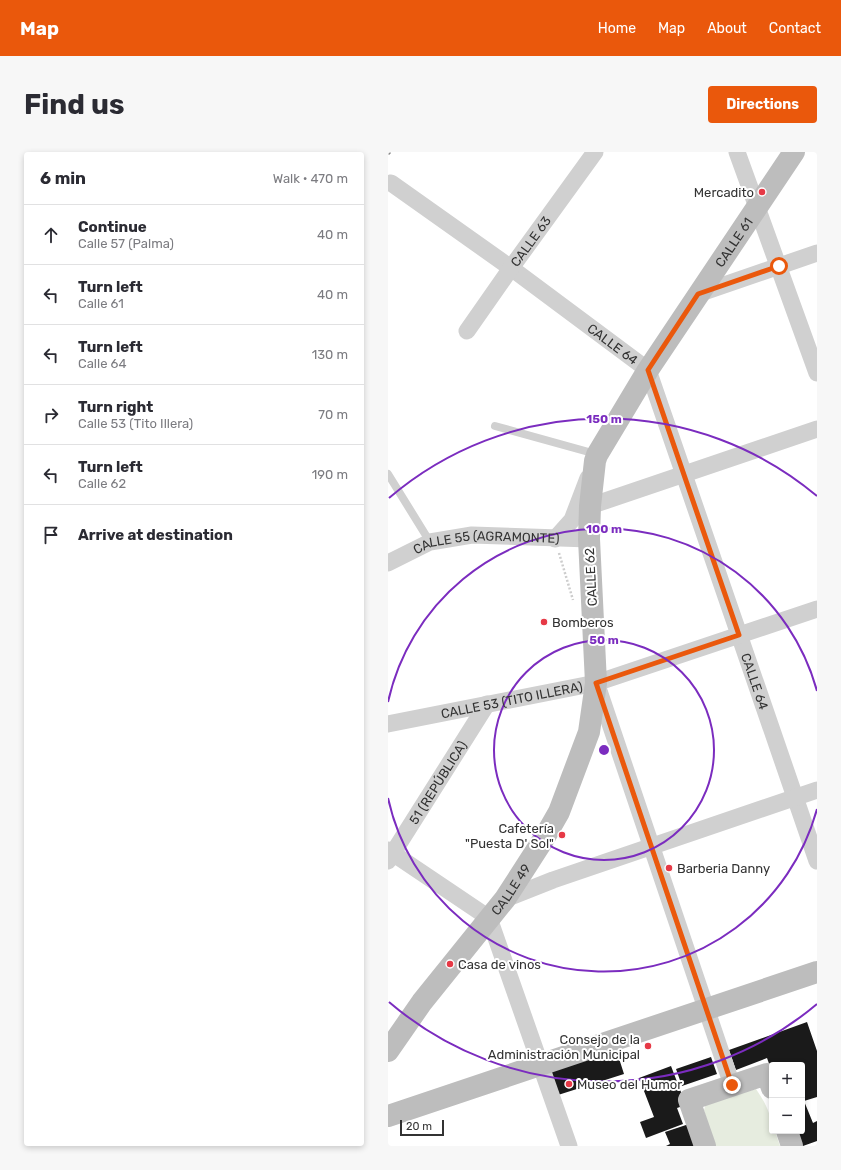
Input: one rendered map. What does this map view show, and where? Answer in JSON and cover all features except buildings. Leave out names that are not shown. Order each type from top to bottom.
[{"type":"main road","name":"CALLE 61","points":[[596,458],[648,370],[794,152]]},
{"type":"main road","name":"CALLE 62","points":[[596,458],[590,506],[589,539],[596,683]]},
{"type":"main road","name":"CALLE 49","points":[[388,1050],[422,1002],[505,899],[544,840],[559,812],[589,732],[596,683]]},
{"type":"main road","points":[[388,1116],[817,972]]},
{"type":"main road","points":[[705,1146],[689,1100],[767,1074],[769,1080]]},
{"type":"main road","points":[[788,1134],[792,1146]]},
{"type":"street","name":"CALLE 63","points":[[467,331],[595,152]]},
{"type":"street","points":[[737,152],[817,373]]},
{"type":"street","name":"CALLE 64","points":[[391,183],[511,268],[648,370],[817,861]]},
{"type":"street","points":[[698,294],[817,253]]},
{"type":"street","points":[[590,506],[817,429]]},
{"type":"street","name":"CALLE 61","points":[[555,539],[572,520],[596,458]]},
{"type":"street","name":"CALLE 55 (AGRAMONTE)","points":[[388,563],[430,542],[472,535],[589,539]]},
{"type":"street","name":"CALLE 53 (TITO ILLERA)","points":[[388,724],[596,683],[817,609]]},
{"type":"street","name":"CALLE 62","points":[[596,683],[732,1085]]},
{"type":"street","name":"51 (REPÚBLICA)","points":[[390,855],[486,704]]},
{"type":"street","points":[[505,899],[553,880],[817,790]]},
{"type":"street","points":[[390,855],[489,918],[569,1146]]},
{"type":"lane","points":[[495,426],[596,458]]},
{"type":"lane","points":[[388,474],[430,542]]},
{"type":"shaded area","points":[[756,1089],[769,1114],[769,1134],[776,1134],[780,1146],[714,1146],[704,1110],[706,1103]]},
{"type":"place","name":"Mercadito","points":[[762,192]]},
{"type":"place","name":"Bomberos","points":[[544,622]]},
{"type":"place","name":"Cafetería \"Puesta D' Sol\"","points":[[562,835]]},
{"type":"place","name":"Barberia Danny","points":[[669,868]]},
{"type":"place","name":"Casa de vinos","points":[[450,964]]},
{"type":"place","name":"Consejo de la Administración Municipal","points":[[648,1046]]},
{"type":"place","name":"Museo del Humor","points":[[569,1084]]},
{"type":"route","points":[[732,1085],[596,683],[739,635],[648,370],[698,294],[779,266]]}]
